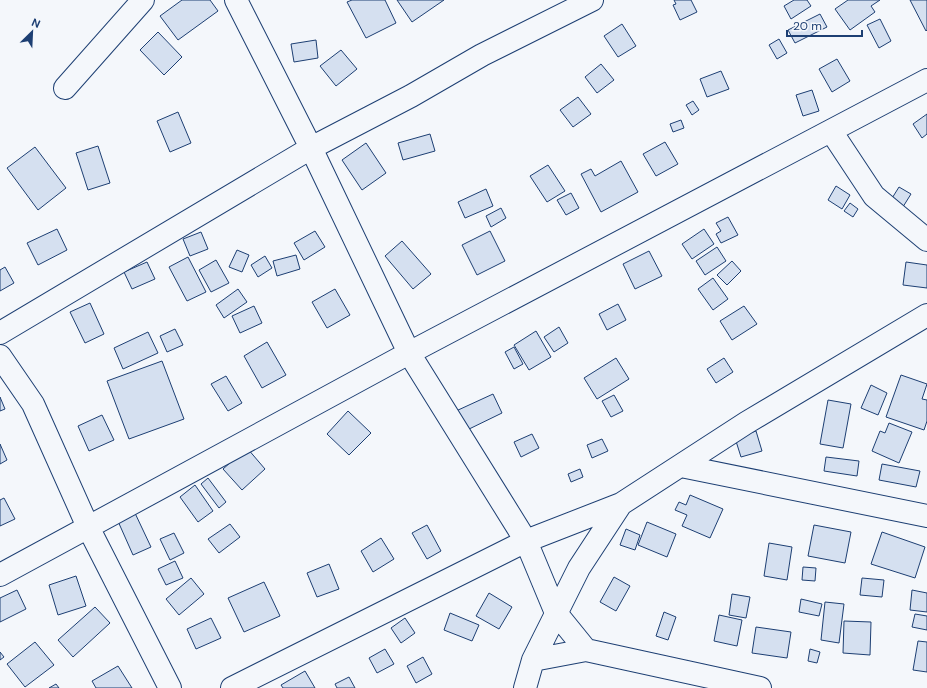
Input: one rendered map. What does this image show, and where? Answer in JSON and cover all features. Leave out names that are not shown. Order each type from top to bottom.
[{"type":"street","points":[[65,88],[143,0]]},
{"type":"street","points":[[236,0],[311,148],[409,353],[526,541],[556,613],[586,650]]},
{"type":"street","points":[[0,334],[311,148],[411,96],[482,56],[592,0]]},
{"type":"street","points":[[0,574],[88,528],[409,353],[927,80]]},
{"type":"street","points":[[832,131],[874,196],[927,240]]},
{"type":"street","points":[[232,688],[526,541],[621,504],[746,424],[927,314]]},
{"type":"street","points":[[0,356],[33,404],[88,528],[170,688]]},
{"type":"street","points":[[680,466],[927,516]]},
{"type":"street","points":[[525,688],[533,660],[578,568],[621,504]]},
{"type":"street","points":[[533,660],[586,650],[760,688]]},
{"type":"building","points":[[182,0],[210,0],[218,11],[178,40],[160,16]]},
{"type":"building","points":[[352,0],[385,0],[396,23],[366,38],[347,2]]},
{"type":"building","points":[[397,0],[444,0],[412,22]]},
{"type":"building","points":[[674,0],[691,0],[697,12],[680,20],[673,5],[676,4]]},
{"type":"building","points":[[794,0],[807,0],[811,6],[791,19],[784,6]]},
{"type":"building","points":[[848,0],[880,0],[871,6],[875,12],[850,30],[835,9]]},
{"type":"building","points":[[910,0],[927,0],[926,31]]},
{"type":"building","points":[[820,14],[827,27],[795,43],[788,30]]},
{"type":"building","points":[[880,19],[891,41],[879,48],[867,25]]},
{"type":"building","points":[[622,24],[636,46],[618,57],[604,36]]},
{"type":"building","points":[[158,32],[182,57],[164,75],[140,50]]},
{"type":"building","points":[[779,39],[787,53],[777,59],[769,45]]},
{"type":"building","points":[[316,40],[318,58],[294,62],[291,44]]},
{"type":"building","points":[[341,50],[357,69],[336,86],[320,66]]},
{"type":"building","points":[[837,59],[850,81],[832,92],[819,69]]},
{"type":"building","points":[[601,64],[614,80],[597,93],[585,77]]},
{"type":"building","points":[[721,71],[729,89],[707,97],[700,79]]},
{"type":"building","points":[[812,90],[819,111],[803,116],[796,95]]},
{"type":"building","points":[[578,97],[591,114],[573,127],[560,110]]},
{"type":"building","points":[[693,101],[699,110],[692,115],[686,105]]},
{"type":"building","points":[[178,112],[191,143],[170,152],[157,121]]},
{"type":"building","points":[[927,114],[927,134],[922,138],[913,124]]},
{"type":"building","points":[[681,120],[684,128],[673,132],[670,124]]},
{"type":"building","points":[[430,134],[435,151],[403,160],[398,143]]},
{"type":"building","points":[[665,142],[678,164],[656,176],[643,154]]},
{"type":"building","points":[[366,143],[386,173],[362,190],[342,160]]},
{"type":"building","points":[[98,146],[110,183],[88,190],[76,153]]},
{"type":"building","points":[[35,147],[66,188],[38,210],[7,168]]},
{"type":"building","points":[[621,161],[638,192],[601,212],[581,174],[591,169],[595,176]]},
{"type":"building","points":[[548,165],[565,191],[547,202],[530,176]]},
{"type":"building","points":[[836,186],[850,195],[842,209],[828,200]]},
{"type":"building","points":[[899,187],[911,194],[901,210],[889,203]]},
{"type":"building","points":[[486,189],[493,206],[465,218],[458,202]]},
{"type":"building","points":[[571,193],[579,208],[566,215],[557,200]]},
{"type":"building","points":[[850,203],[858,209],[853,217],[844,211]]},
{"type":"building","points":[[501,208],[506,218],[491,227],[486,216]]},
{"type":"building","points":[[728,217],[738,235],[721,243],[716,234],[721,231],[716,223]]},
{"type":"building","points":[[57,229],[67,250],[38,265],[27,243]]},
{"type":"building","points":[[704,229],[714,244],[692,259],[682,244]]},
{"type":"building","points":[[315,231],[325,247],[304,260],[294,243]]},
{"type":"building","points":[[490,231],[505,261],[477,275],[462,245]]},
{"type":"building","points":[[201,232],[208,249],[190,256],[183,239]]},
{"type":"building","points":[[402,241],[431,274],[413,289],[385,256]]},
{"type":"building","points":[[717,247],[726,261],[705,275],[696,261]]},
{"type":"building","points":[[237,250],[249,255],[242,272],[229,267]]},
{"type":"building","points":[[649,251],[662,276],[635,289],[623,264]]},
{"type":"building","points":[[296,255],[300,269],[277,276],[273,261]]},
{"type":"building","points":[[265,256],[272,268],[258,277],[251,265]]},
{"type":"building","points":[[188,257],[206,292],[187,301],[169,267]]},
{"type":"building","points":[[216,260],[229,283],[211,292],[199,270]]},
{"type":"building","points":[[732,261],[741,271],[727,285],[717,275]]},
{"type":"building","points":[[147,262],[155,279],[132,289],[124,272]]},
{"type":"building","points":[[906,262],[927,265],[927,288],[903,285]]},
{"type":"building","points":[[5,267],[14,283],[0,291],[0,270]]},
{"type":"building","points":[[713,278],[728,299],[713,310],[698,289]]},
{"type":"building","points":[[238,289],[247,302],[224,318],[216,305]]},
{"type":"building","points":[[335,289],[350,315],[327,328],[312,302]]},
{"type":"building","points":[[90,303],[104,334],[85,343],[70,312]]},
{"type":"building","points":[[618,304],[626,320],[607,330],[599,314]]},
{"type":"building","points":[[254,306],[262,323],[240,333],[232,316]]},
{"type":"building","points":[[744,306],[757,324],[732,340],[720,321]]},
{"type":"building","points":[[559,327],[568,343],[554,352],[544,337]]},
{"type":"building","points":[[175,329],[183,345],[167,352],[160,336]]},
{"type":"building","points":[[536,331],[551,357],[529,370],[514,345]]},
{"type":"building","points":[[148,332],[158,353],[123,369],[114,348]]},
{"type":"building","points":[[267,342],[286,375],[262,388],[244,356]]},
{"type":"building","points":[[514,347],[523,364],[514,369],[505,352]]},
{"type":"building","points":[[616,358],[629,379],[597,399],[584,378]]},
{"type":"building","points":[[724,358],[733,372],[716,383],[707,369]]},
{"type":"building","points":[[162,361],[184,419],[129,439],[107,381]]},
{"type":"building","points":[[901,375],[927,384],[922,399],[927,400],[927,421],[924,430],[886,417]]},
{"type":"building","points":[[226,376],[242,403],[228,411],[211,384]]},
{"type":"building","points":[[871,385],[887,393],[878,415],[861,408]]},
{"type":"building","points":[[493,394],[502,413],[465,431],[456,411]]},
{"type":"building","points":[[614,395],[623,411],[611,417],[602,401]]},
{"type":"building","points":[[0,397],[5,409],[0,411]]},
{"type":"building","points":[[828,400],[851,404],[843,448],[820,444]]},
{"type":"building","points":[[348,411],[371,433],[349,455],[327,434]]},
{"type":"building","points":[[102,415],[114,440],[89,451],[78,426]]},
{"type":"building","points":[[889,423],[912,432],[899,463],[872,451],[880,431],[885,433]]},
{"type":"building","points":[[756,431],[762,451],[741,457],[735,438]]},
{"type":"building","points":[[532,434],[539,448],[521,457],[514,442]]},
{"type":"building","points":[[602,439],[608,451],[592,458],[587,445]]},
{"type":"building","points":[[0,444],[7,460],[0,464]]},
{"type":"building","points":[[247,448],[265,469],[242,490],[223,469]]},
{"type":"building","points":[[826,457],[859,461],[857,476],[824,471]]},
{"type":"building","points":[[882,464],[920,471],[916,487],[879,480]]},
{"type":"building","points":[[580,469],[583,477],[571,482],[568,474]]},
{"type":"building","points":[[208,478],[226,502],[219,508],[201,484]]},
{"type":"building","points":[[195,485],[213,511],[198,522],[180,497]]},
{"type":"building","points":[[690,495],[723,509],[710,538],[682,526],[687,515],[675,510],[679,502],[686,505]]},
{"type":"building","points":[[4,498],[15,519],[0,526],[0,500]]},
{"type":"building","points":[[134,511],[151,547],[133,555],[117,519]]},
{"type":"building","points":[[647,522],[676,534],[667,557],[638,545]]},
{"type":"building","points":[[230,524],[240,537],[219,553],[208,539]]},
{"type":"building","points":[[427,525],[441,551],[427,559],[412,533]]},
{"type":"building","points":[[814,525],[851,532],[845,563],[808,556]]},
{"type":"building","points":[[626,529],[640,535],[635,550],[620,545]]},
{"type":"building","points":[[882,532],[925,547],[915,578],[871,564]]},
{"type":"building","points":[[174,533],[184,553],[170,560],[160,539]]},
{"type":"building","points":[[381,538],[394,559],[373,572],[361,551]]},
{"type":"building","points":[[769,543],[792,547],[787,580],[764,576]]},
{"type":"building","points":[[175,561],[183,578],[166,585],[158,569]]},
{"type":"building","points":[[329,564],[339,589],[317,597],[307,573]]},
{"type":"building","points":[[803,567],[816,568],[815,581],[802,580]]},
{"type":"building","points":[[76,576],[86,606],[58,615],[49,585]]},
{"type":"building","points":[[614,577],[630,586],[616,611],[600,602]]},
{"type":"building","points":[[191,578],[204,594],[179,615],[166,599]]},
{"type":"building","points":[[862,578],[884,580],[882,597],[860,595]]},
{"type":"building","points":[[264,582],[280,616],[244,632],[228,598]]},
{"type":"building","points":[[17,590],[26,609],[0,622],[0,598]]},
{"type":"building","points":[[912,590],[927,593],[927,612],[910,610]]},
{"type":"building","points":[[489,593],[512,607],[499,629],[476,616]]},
{"type":"building","points":[[732,594],[750,597],[746,618],[729,615]]},
{"type":"building","points":[[801,599],[822,604],[819,616],[799,612]]},
{"type":"building","points":[[825,602],[844,604],[839,643],[821,640]]},
{"type":"building","points":[[95,607],[110,623],[73,657],[58,640]]},
{"type":"building","points":[[664,612],[676,617],[668,640],[656,636]]},
{"type":"building","points":[[450,613],[479,625],[472,641],[444,630]]},
{"type":"building","points":[[915,614],[927,616],[927,630],[912,627]]},
{"type":"building","points":[[719,615],[742,620],[737,646],[714,641]]},
{"type":"building","points":[[211,618],[221,638],[196,649],[187,629]]},
{"type":"building","points":[[405,618],[415,633],[401,643],[391,628]]},
{"type":"building","points":[[844,621],[871,622],[870,655],[843,653]]},
{"type":"building","points":[[756,627],[791,632],[787,658],[752,653]]},
{"type":"building","points":[[918,641],[927,642],[927,672],[913,670]]},
{"type":"building","points":[[35,642],[54,665],[25,687],[7,664]]},
{"type":"building","points":[[385,649],[394,664],[377,673],[369,658]]},
{"type":"building","points":[[810,649],[820,652],[817,663],[808,661]]},
{"type":"building","points":[[0,652],[4,657],[0,660]]},
{"type":"building","points":[[423,657],[432,674],[416,683],[407,666]]},
{"type":"building","points":[[118,666],[132,688],[96,688],[92,681]]},
{"type":"building","points":[[305,671],[315,688],[283,688],[281,685]]},
{"type":"building","points":[[349,677],[355,688],[337,688],[335,684]]},
{"type":"building","points":[[56,684],[59,688],[49,688]]}]
